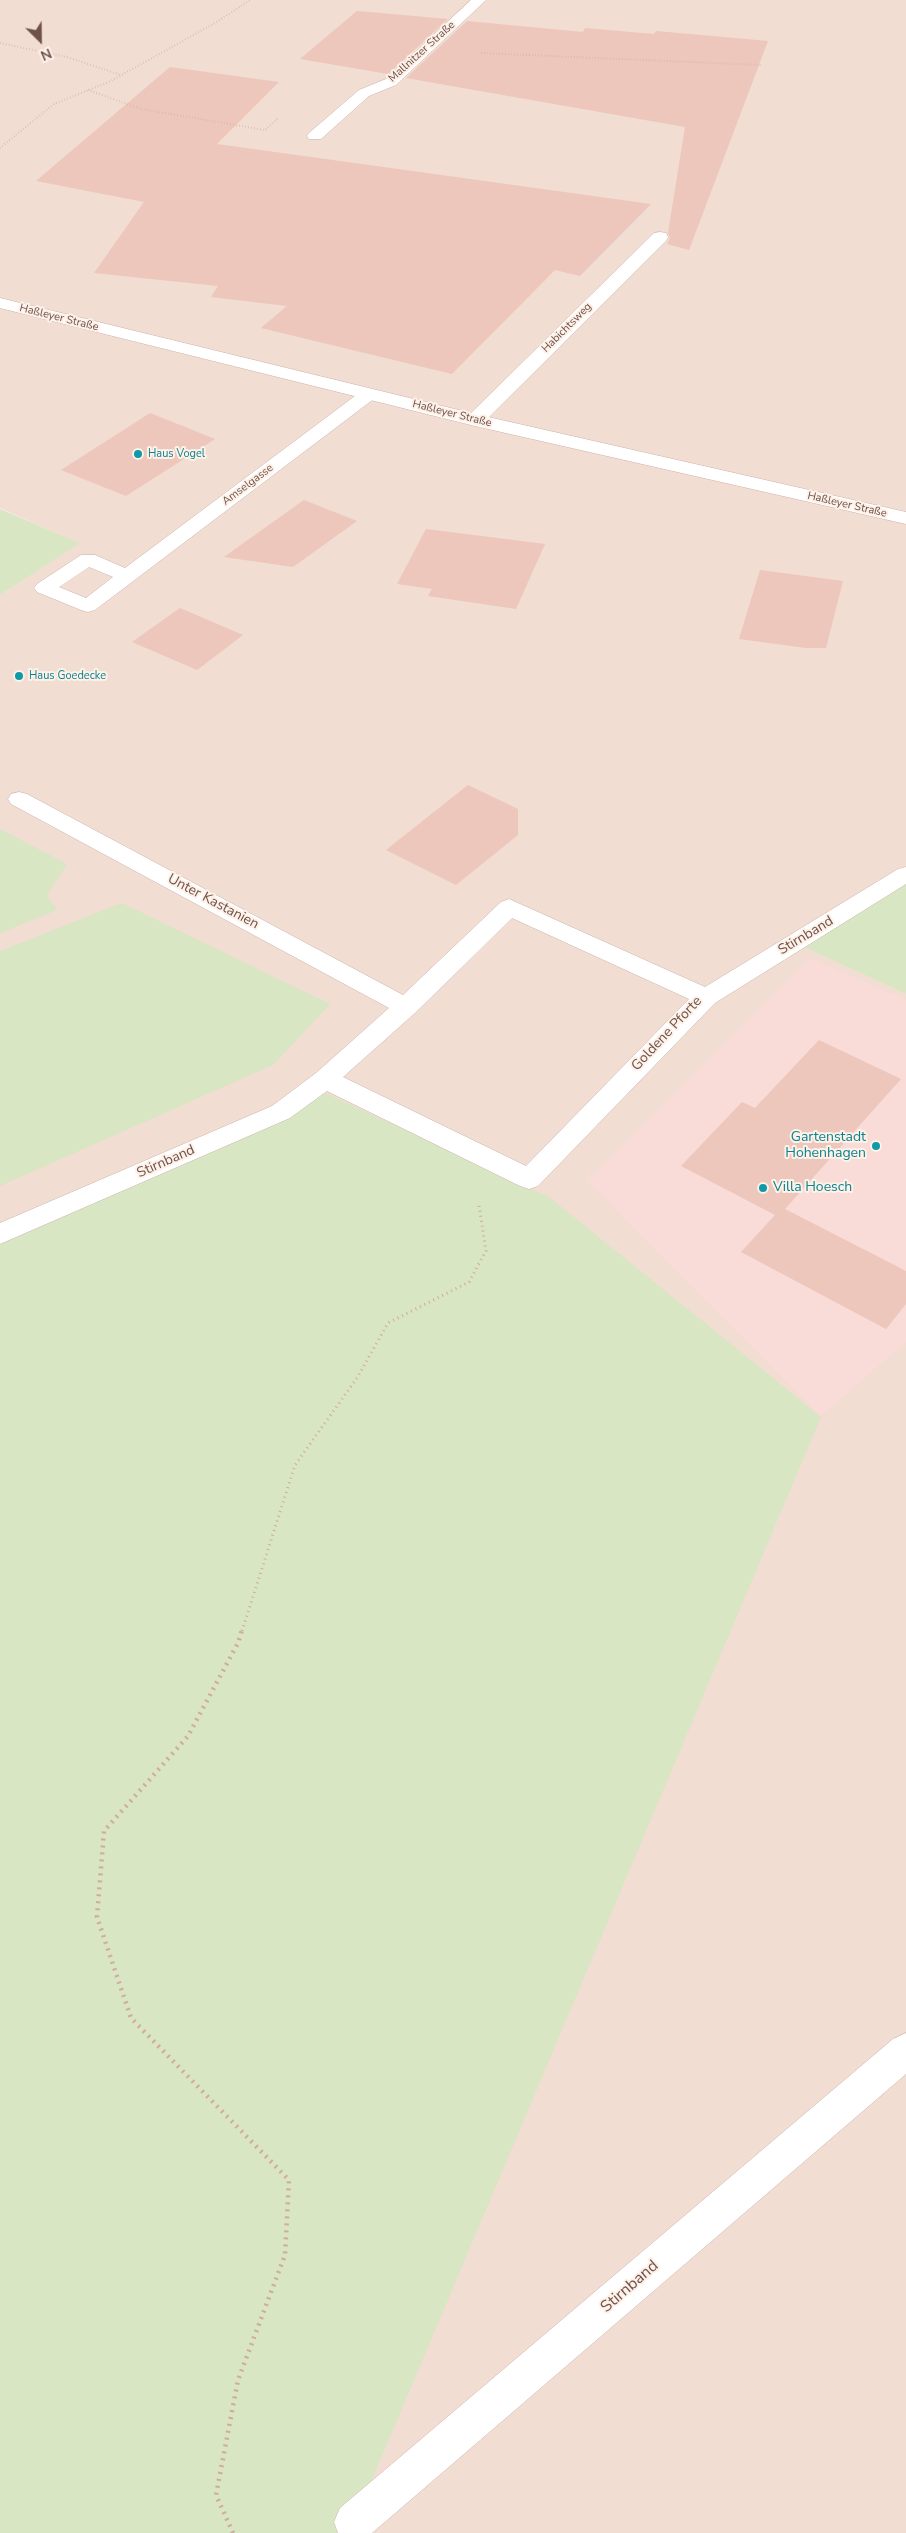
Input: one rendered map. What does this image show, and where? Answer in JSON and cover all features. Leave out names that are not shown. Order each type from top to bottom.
[{"type":"street","name":"Mallnitzer Straße","points":[[314,136],[364,93],[390,82],[426,52],[479,0]]},
{"type":"street","name":"Habichtsweg","points":[[475,420],[660,237]]},
{"type":"street","name":"Haßleyer Straße","points":[[0,303],[475,420],[906,518]]},
{"type":"street","name":"Amselgasse","points":[[128,576],[369,394]]},
{"type":"street","name":"Unter Kastanien","points":[[19,799],[406,1007]]},
{"type":"street","name":"Stirnband","points":[[706,997],[906,874]]},
{"type":"street","name":"Goldene Pforte","points":[[325,1079],[406,1007],[509,907],[706,997],[528,1179]]},
{"type":"street","name":"Stirnband","points":[[0,1234],[281,1112],[325,1079]]},
{"type":"street","points":[[325,1079],[528,1179]]},
{"type":"street","name":"Stirnband","points":[[354,2522],[906,2051]]},
{"type":"path","points":[[0,148],[54,104],[122,75],[215,23],[250,0]]},
{"type":"path","points":[[0,43],[67,57],[122,75]]},
{"type":"path","points":[[426,52],[761,65]]},
{"type":"path","points":[[88,90],[141,109],[264,130],[278,118]]},
{"type":"path","points":[[233,2533],[216,2495],[238,2380],[285,2255],[289,2180],[131,2018],[97,1917],[104,1831],[188,1736],[238,1643],[295,1465],[357,1378],[388,1323],[469,1282],[486,1251],[477,1192],[528,1179]]},
{"type":"shaded area","points":[[0,0],[906,0],[906,882],[790,940],[906,994],[906,2533],[336,2533],[354,2522],[0,1234],[0,595],[79,543],[0,508]]},
{"type":"shaded area","points":[[810,958],[906,1000],[906,1342],[821,1417],[587,1181]]},
{"type":"green space","points":[[0,509],[80,543],[0,595]]},
{"type":"green space","points":[[0,829],[67,864],[47,895],[57,910],[0,933]]},
{"type":"green space","points":[[906,877],[906,994],[789,940]]},
{"type":"green space","points":[[122,903],[330,1004],[273,1065],[0,1186],[0,951]]},
{"type":"green space","points":[[317,1089],[549,1197],[821,1417],[354,2522],[336,2533],[0,2533],[0,1234]]},
{"type":"building","points":[[357,11],[448,19],[388,74],[300,59]]},
{"type":"building","points":[[467,21],[583,32],[585,28],[654,34],[656,31],[768,41],[689,250],[667,244],[670,238],[668,233],[685,127],[406,78]]},
{"type":"building","points":[[170,67],[279,82],[217,144],[651,204],[580,276],[555,270],[452,374],[261,328],[287,306],[211,297],[218,286],[94,273],[144,202],[36,181]]},
{"type":"building","name":"Haus Vogel","points":[[150,413],[215,439],[126,496],[61,470]]},
{"type":"building","points":[[304,500],[357,521],[293,567],[224,557]]},
{"type":"building","points":[[426,529],[545,544],[516,609],[428,596],[432,589],[397,584]]},
{"type":"building","points":[[760,570],[843,581],[826,648],[806,648],[739,639]]},
{"type":"building","points":[[180,608],[243,635],[197,670],[132,642]]},
{"type":"building","points":[[468,785],[518,809],[518,835],[456,885],[386,850]]},
{"type":"building","name":"Villa Hoesch","points":[[819,1040],[901,1079],[785,1209],[906,1271],[906,1304],[886,1329],[741,1252],[775,1215],[681,1166],[742,1102],[755,1108]]},
{"type":"place","name":"Haus Vogel","points":[[138,454]]},
{"type":"place","name":"Haus Goedecke","points":[[19,676]]},
{"type":"place","name":"Gartenstadt Hohenhagen","points":[[876,1146]]},
{"type":"place","name":"Villa Hoesch","points":[[763,1188]]}]
